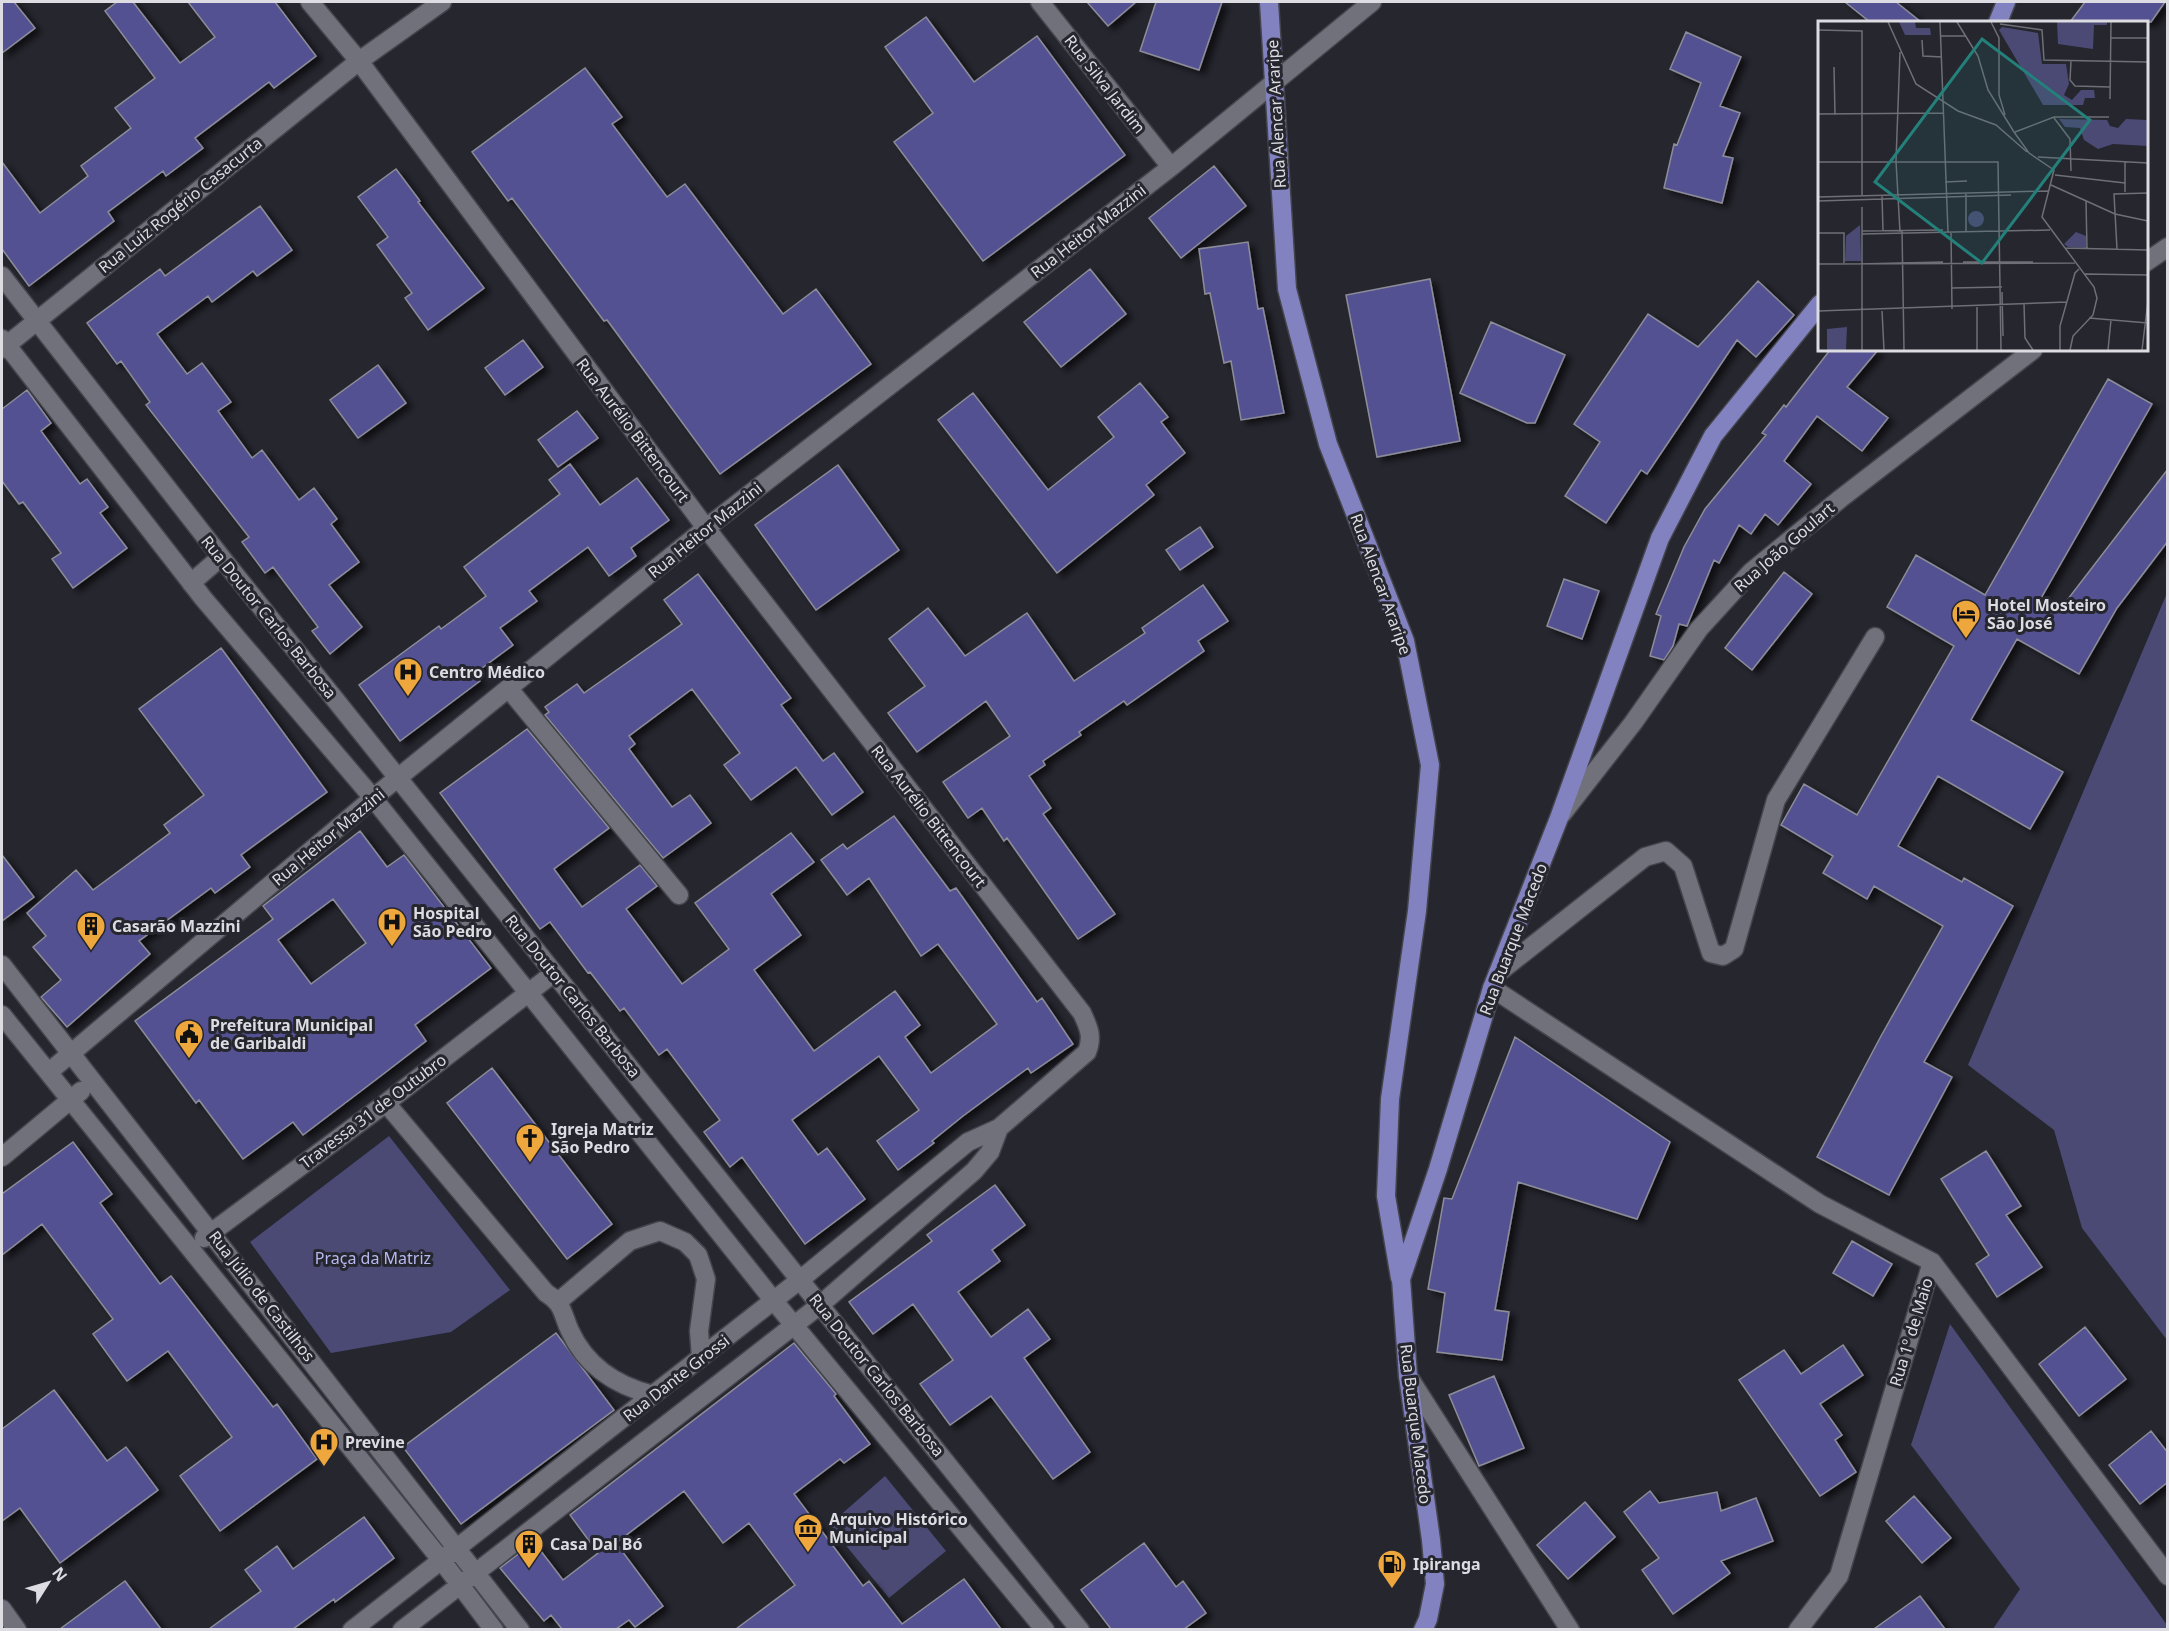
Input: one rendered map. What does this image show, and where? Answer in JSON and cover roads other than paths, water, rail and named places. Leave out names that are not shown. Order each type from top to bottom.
[{"type":"main road","name":"Rua Alencar Araripe","points":[[1269,2],[1287,289],[1328,444],[1405,641],[1430,765],[1417,911],[1390,1099],[1386,1196],[1401,1280]]},
{"type":"main road","points":[[1998,21],[2006,2]]},
{"type":"main road","name":"Rua Buarque Macedo","points":[[1423,1629],[1428,1619],[1435,1584],[1408,1376],[1401,1280],[1438,1169],[1495,980],[1559,818],[1660,538],[1713,436],[1818,306]]},
{"type":"street","name":"Rua Aurélio Bittencourt","points":[[310,2],[359,61],[706,528],[1082,1013],[1089,1029]]},
{"type":"street","name":"Rua Luiz Rogério Casacurta","points":[[3,345],[36,321],[359,61],[442,2]]},
{"type":"street","name":"Rua Silva Jardim","points":[[1040,2],[1171,167]]},
{"type":"street","name":"Rua Heitor Mazzini","points":[[49,1072],[373,798],[706,528],[1171,167],[1372,2]]},
{"type":"street","points":[[2148,261],[2168,247]]},
{"type":"street","name":"Rua Doutor Carlos Barbosa","points":[[2,276],[221,557],[1080,1629]]},
{"type":"street","name":"Rua Doutor Carlos Barbosa","points":[[3,345],[191,583],[373,798],[774,1301],[1045,1629]]},
{"type":"street","name":"Rua João Goulart","points":[[1559,818],[1633,723],[1699,629],[1750,572],[1840,499],[2032,351]]},
{"type":"street","points":[[191,583],[221,557]]},
{"type":"street","points":[[1875,637],[1776,800],[1734,949],[1723,956],[1711,953],[1683,866],[1666,851],[1645,856],[1495,980],[1820,1204],[1932,1262]]},
{"type":"street","points":[[508,689],[679,895]]},
{"type":"street","name":"Rua Júlio de Castilhos","points":[[2,965],[520,1629]]},
{"type":"street","name":"Travessa 31 de Outubro","points":[[190,1248],[386,1103],[554,973]]},
{"type":"street","name":"Rua Júlio de Castilhos","points":[[2,1015],[442,1561],[494,1629]]},
{"type":"street","name":"Rua Dante Grossi","points":[[352,1629],[459,1549],[774,1301],[968,1142],[999,1128],[1087,1052],[1091,1041],[1089,1029]]},
{"type":"street","points":[[2,1157],[91,1082]]},
{"type":"street","points":[[386,1103],[553,1297],[571,1333],[587,1358],[606,1375],[631,1389],[653,1395]]},
{"type":"street","name":"Rua Dante Grossi","points":[[402,1629],[478,1573],[820,1305],[974,1171],[990,1152],[999,1128]]},
{"type":"street","points":[[553,1297],[630,1241],[660,1232],[685,1242],[698,1255],[706,1279],[699,1331],[701,1357]]},
{"type":"street","name":"Rua 1º de Maio","points":[[1932,1262],[2168,1576]]},
{"type":"street","name":"Rua 1º de Maio","points":[[1798,1629],[1839,1576],[1932,1262]]},
{"type":"street","points":[[1408,1376],[1570,1629]]},
{"type":"street","points":[[959,1525],[981,1506]]},
{"type":"street","points":[[2,1610],[17,1629]]},
{"type":"place","name":"Hotel Mosteiro São José","points":[[1966,640]]},
{"type":"place","name":"Centro Médico","points":[[408,698]]},
{"type":"place","name":"Hospital São Pedro","points":[[392,948]]},
{"type":"place","name":"Casarão Mazzini","points":[[91,952]]},
{"type":"place","name":"Prefeitura Municipal de Garibaldi","points":[[189,1060]]},
{"type":"place","name":"Igreja Matriz São Pedro","points":[[530,1164]]},
{"type":"place","name":"Previne","points":[[324,1468]]},
{"type":"place","name":"Arquivo Histórico Municipal","points":[[808,1554]]},
{"type":"place","name":"Casa Dal Bó","points":[[529,1570]]},
{"type":"place","name":"Ipiranga","points":[[1392,1590]]},
{"type":"park label","name":"Praça da Matriz","points":[[373,1258]]}]
